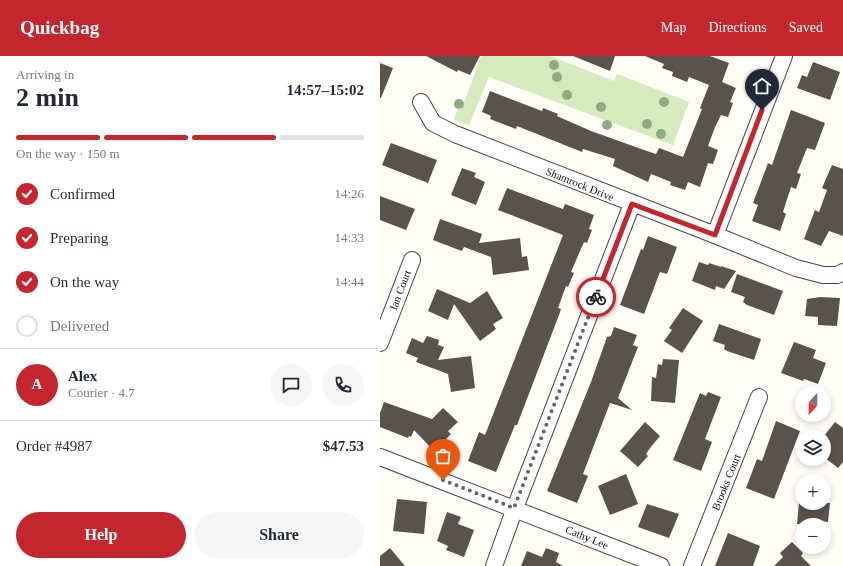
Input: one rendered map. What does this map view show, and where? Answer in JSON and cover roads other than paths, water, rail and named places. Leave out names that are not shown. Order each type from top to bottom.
[{"type":"street","points":[[715,235],[779,57]]},
{"type":"street","name":"Shamrock Drive","points":[[420,102],[433,123],[455,134],[796,268],[823,274],[837,275],[843,272]]},
{"type":"street","points":[[494,566],[514,508],[632,204]]},
{"type":"street","name":"Ian Court","points":[[380,343],[412,260]]},
{"type":"street","name":"Brooks Court","points":[[692,566],[759,397]]},
{"type":"street","name":"Cathy Lee","points":[[380,457],[661,566]]}]
